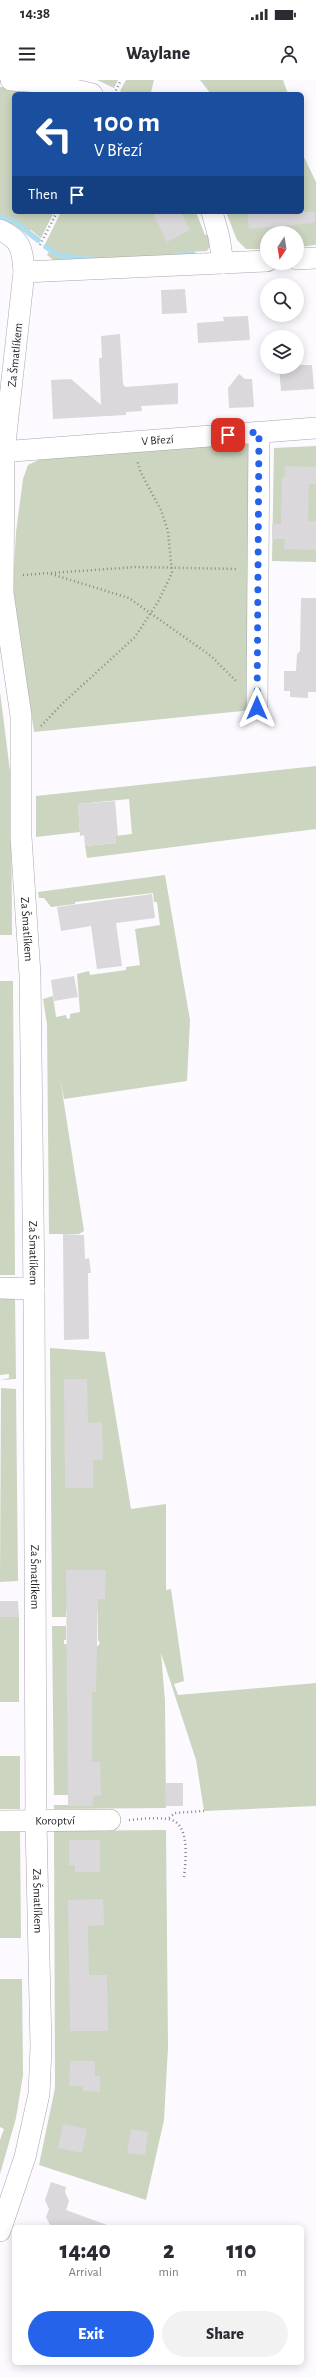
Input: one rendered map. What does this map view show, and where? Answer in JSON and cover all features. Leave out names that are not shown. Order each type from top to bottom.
[{"type":"street","points":[[11,80],[40,82],[83,92]]},
{"type":"street","points":[[213,214],[219,237],[223,263]]},
{"type":"street","points":[[0,230],[14,237],[23,251]]},
{"type":"street","name":"Za Šmatlíkem","points":[[0,2231],[25,2156],[40,2094],[41,2047],[36,1822],[34,1289],[30,975],[20,837],[21,716],[2,589],[2,452],[24,272],[23,251]]},
{"type":"street","points":[[304,259],[316,258]]},
{"type":"street","points":[[24,272],[260,261]]},
{"type":"street","name":"V Březí","points":[[2,452],[316,428]]},
{"type":"street","points":[[257,708],[259,432]]},
{"type":"street","points":[[0,1288],[34,1289]]},
{"type":"street","name":"Koroptví","points":[[0,1821],[36,1822],[110,1820]]},
{"type":"path","points":[[115,92],[121,80]]},
{"type":"path","points":[[23,251],[38,250],[55,214]]},
{"type":"path","points":[[21,733],[34,732],[46,722],[63,703],[129,644],[166,588],[173,568],[168,531],[161,510],[140,473],[135,442]]},
{"type":"path","points":[[2,589],[51,574],[129,568],[258,570]]},
{"type":"path","points":[[51,574],[129,598],[151,612],[211,656],[239,684]]},
{"type":"path","points":[[169,1818],[175,1813],[204,1811]]},
{"type":"path","points":[[110,1820],[169,1818],[179,1825],[186,1838],[184,1879]]},
{"type":"green space","points":[[97,80],[118,80],[114,88]]},
{"type":"green space","points":[[126,80],[154,80],[151,92],[120,91]]},
{"type":"green space","points":[[200,80],[283,80],[287,92],[209,92]]},
{"type":"green space","points":[[0,87],[37,90],[36,92],[12,92],[12,214],[53,214],[41,238],[31,230],[25,230],[0,219]]},
{"type":"green space","points":[[304,157],[316,182],[316,245],[304,246],[304,226],[260,226],[260,249],[246,249],[237,240],[227,214],[304,214]]},
{"type":"green space","points":[[60,214],[197,214],[205,235],[211,234],[210,246],[207,251],[188,252],[188,258],[56,262],[47,255],[51,248],[45,244]]},
{"type":"green space","points":[[250,443],[252,710],[34,732],[13,588],[16,532],[23,479],[28,465],[49,455]]},
{"type":"green space","points":[[316,446],[316,562],[272,561],[274,448]]},
{"type":"green space","points":[[0,692],[11,779],[12,935],[0,935]]},
{"type":"green space","points":[[316,766],[316,829],[87,858],[85,846],[116,843],[115,836],[132,834],[129,799],[78,804],[80,832],[36,837],[36,796]]},
{"type":"green space","points":[[165,875],[190,1020],[187,1081],[64,1099],[60,1078],[84,1231],[79,1234],[49,1234],[47,1024],[43,999],[53,996],[56,1017],[66,1015],[67,1019],[70,1018],[70,1014],[80,1012],[77,974],[89,971],[90,975],[126,970],[126,967],[140,965],[135,929],[160,925],[157,902],[154,902],[153,893],[75,902],[75,904],[51,907],[44,898],[39,898],[38,892]]},
{"type":"green space","points":[[0,981],[13,981],[15,1275],[0,1275]]},
{"type":"green space","points":[[0,1298],[15,1298],[16,1379],[0,1380],[9,1378],[9,1374],[0,1375]]},
{"type":"green space","points":[[50,1348],[105,1352],[131,1509],[166,1504],[166,1590],[171,1589],[184,1681],[174,1684],[178,1695],[316,1683],[316,1806],[204,1811],[196,1760],[161,1653],[165,1701],[166,1808],[54,1809],[54,1805],[92,1805],[68,1795],[54,1795],[52,1626],[66,1626],[66,1640],[64,1640],[64,1644],[98,1646],[100,1643],[98,1640],[98,1610],[66,1610],[66,1617],[52,1617]]},
{"type":"green space","points":[[1,1388],[16,1389],[18,1581],[0,1582]]},
{"type":"green space","points":[[0,1614],[19,1617],[19,1702],[0,1702]]},
{"type":"green space","points":[[0,1756],[20,1756],[20,1809],[0,1809]]},
{"type":"green space","points":[[166,1830],[168,2047],[164,2120],[146,2200],[39,2165],[55,2088],[54,1831]]},
{"type":"green space","points":[[0,1831],[20,1831],[21,1938],[0,1938]]},
{"type":"green space","points":[[0,1979],[22,1979],[23,2075],[16,2118],[0,2174],[0,2140],[4,2129],[0,2127]]},
{"type":"building","points":[[304,212],[315,212],[315,223],[260,226],[260,228],[249,229],[247,214],[304,214]]},
{"type":"building","points":[[153,214],[182,214],[190,230],[167,242]]},
{"type":"building","points":[[185,289],[187,313],[162,314],[161,290]]},
{"type":"building","points":[[248,316],[250,340],[198,343],[197,323],[224,321],[223,317]]},
{"type":"building","points":[[120,334],[123,384],[125,387],[178,383],[178,404],[141,406],[142,411],[126,412],[126,415],[53,419],[51,380],[71,379],[101,405],[99,358],[102,358],[101,336]]},
{"type":"building","points":[[304,365],[312,365],[314,389],[281,391],[280,374],[304,374]]},
{"type":"building","points":[[239,374],[245,379],[252,379],[254,407],[229,408],[228,388]]},
{"type":"building","points":[[285,466],[316,467],[316,484],[309,484],[308,521],[316,521],[316,550],[284,549],[285,539],[272,539],[272,524],[281,524],[282,477],[285,477]]},
{"type":"building","points":[[301,598],[316,598],[316,692],[308,692],[308,698],[290,697],[290,691],[284,691],[284,671],[296,671],[297,654],[300,651]]},
{"type":"building","points":[[115,801],[118,836],[115,837],[116,843],[85,846],[84,835],[80,836],[78,804]]},
{"type":"building","points":[[152,894],[155,918],[116,923],[122,966],[97,969],[91,926],[61,931],[57,907]]},
{"type":"building","points":[[74,976],[78,997],[54,1001],[51,980]]},
{"type":"building","points":[[63,1234],[84,1235],[85,1259],[89,1258],[91,1273],[88,1273],[89,1339],[64,1340]]},
{"type":"building","points":[[64,1379],[87,1379],[88,1423],[102,1422],[103,1460],[93,1460],[93,1488],[65,1488]]},
{"type":"building","points":[[66,1570],[106,1570],[105,1599],[98,1599],[96,1692],[92,1692],[92,1762],[100,1762],[101,1795],[93,1796],[93,1806],[68,1806]]},
{"type":"building","points":[[0,1601],[18,1601],[19,1617],[0,1617]]},
{"type":"building","points":[[166,1783],[183,1783],[183,1806],[166,1806]]},
{"type":"building","points":[[69,1840],[100,1840],[100,1872],[75,1872],[75,1865],[69,1865]]},
{"type":"building","points":[[103,1899],[104,1925],[88,1926],[89,1975],[107,1975],[108,2031],[70,2031],[68,1900]]},
{"type":"building","points":[[70,2061],[95,2061],[95,2076],[100,2076],[100,2092],[83,2091],[83,2086],[69,2086]]},
{"type":"building","points":[[63,2124],[87,2129],[82,2153],[58,2148]]},
{"type":"building","points":[[131,2129],[148,2132],[145,2155],[127,2153]]},
{"type":"building","points":[[51,2182],[66,2187],[65,2192],[69,2201],[66,2210],[107,2225],[50,2225],[46,2217],[49,2209],[45,2200]]},
{"type":"waterway","points":[[0,217],[16,223],[38,240]]},
{"type":"waterway","points":[[46,247],[60,256],[93,259]]},
{"type":"waterway","points":[[179,255],[193,254]]},
{"type":"route","points":[[228,435],[259,432],[257,708]]}]
